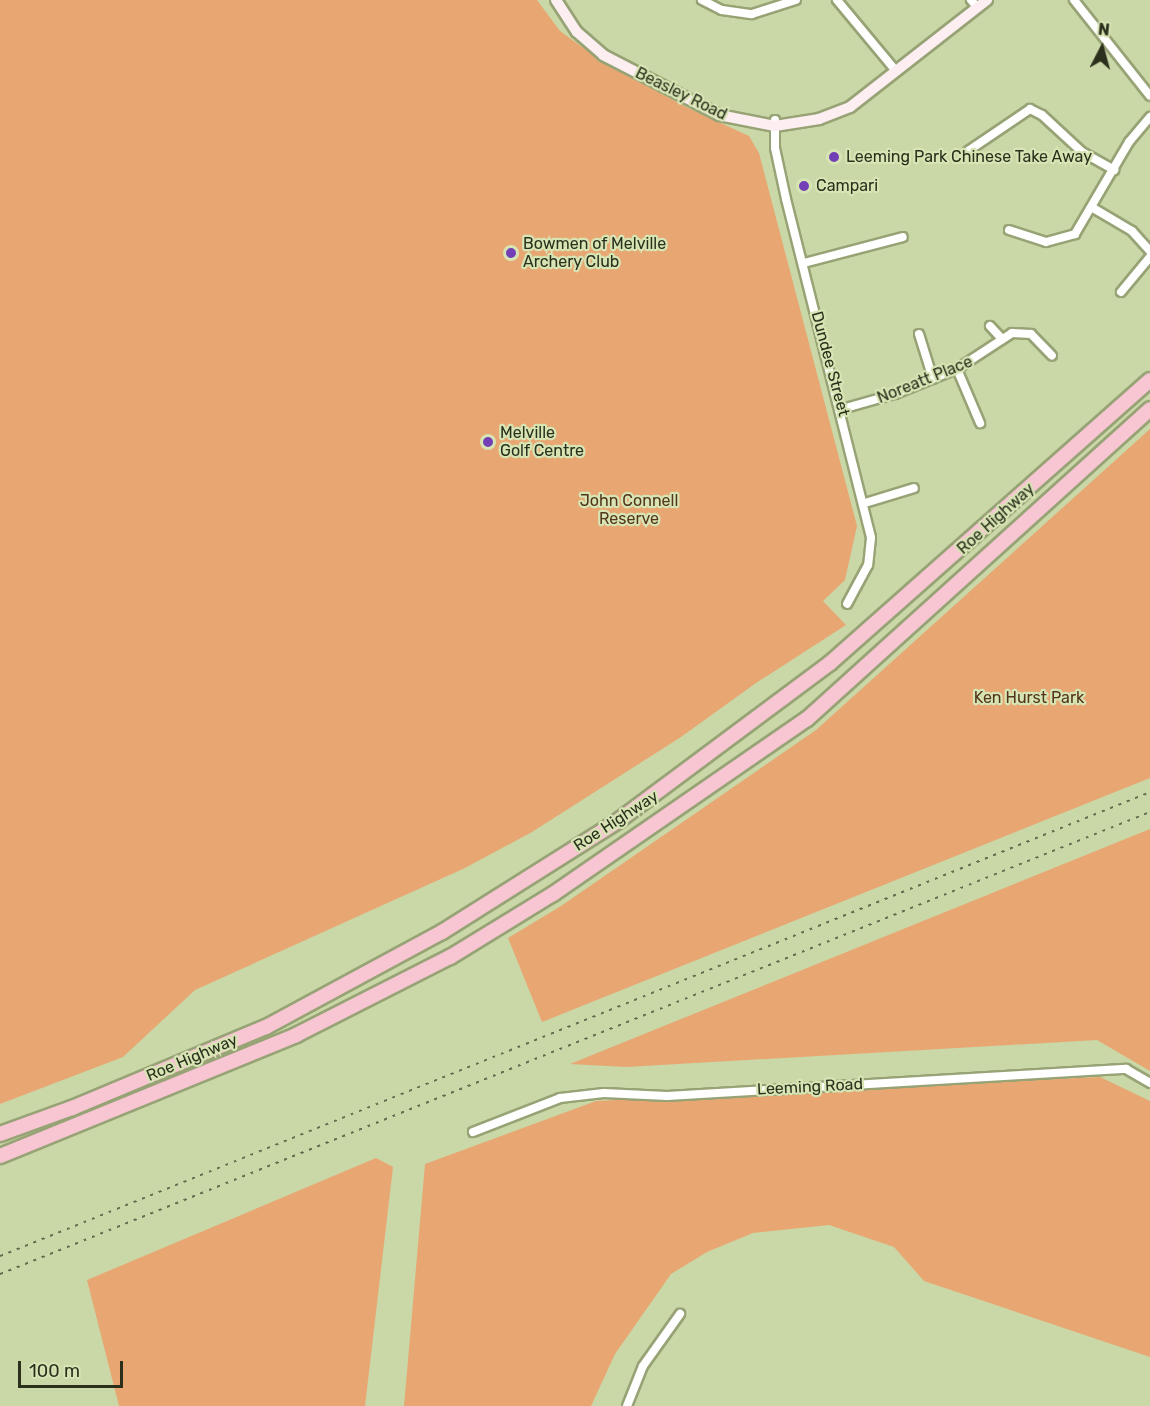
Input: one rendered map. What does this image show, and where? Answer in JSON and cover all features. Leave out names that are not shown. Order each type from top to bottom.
[{"type":"highway","name":"Roe Highway","points":[[0,1134],[72,1108],[266,1027],[442,932],[618,821],[830,663],[1150,380]]},
{"type":"highway","name":"Roe Highway","points":[[0,1156],[296,1035],[450,957],[554,894],[807,719],[1150,410]]},
{"type":"main road","name":"Beasley Road","points":[[556,0],[577,32],[603,55],[719,115],[775,123],[823,112],[894,73],[974,4],[987,0]]},
{"type":"main road","name":"Beasley Road","points":[[563,0],[585,32],[606,51],[709,105],[741,116],[775,123]]},
{"type":"street","points":[[702,0],[722,10],[753,14],[796,0]]},
{"type":"street","points":[[837,0],[894,73]]},
{"type":"street","points":[[1074,0],[1150,96]]},
{"type":"street","points":[[968,151],[1030,109],[1042,115],[1082,152],[1114,170]]},
{"type":"street","points":[[1009,230],[1038,241],[1056,242],[1075,234],[1093,208],[1129,142],[1150,117]]},
{"type":"street","name":"Dundee Street","points":[[775,123],[778,159],[866,503],[870,556],[847,604]]},
{"type":"street","points":[[1093,208],[1132,231],[1150,251]]},
{"type":"street","points":[[804,263],[903,237]]},
{"type":"street","points":[[1121,292],[1150,258]]},
{"type":"street","points":[[990,326],[1002,339]]},
{"type":"street","name":"Noreatt Place","points":[[842,409],[957,369],[1012,333],[1031,334],[1052,356]]},
{"type":"street","points":[[919,334],[933,379]]},
{"type":"street","points":[[957,369],[980,423]]},
{"type":"street","points":[[866,503],[914,488]]},
{"type":"street","name":"Leeming Road","points":[[473,1132],[560,1098],[604,1093],[667,1096],[1126,1069],[1150,1083]]},
{"type":"street","points":[[627,1406],[644,1366],[680,1314]]},
{"type":"green space","name":"John Connell Reserve","points":[[0,0],[537,0],[560,31],[600,60],[686,107],[749,136],[759,153],[857,526],[845,580],[823,601],[846,625],[756,683],[681,737],[532,832],[465,868],[195,990],[123,1057],[0,1104]]},
{"type":"green space","name":"Ken Hurst Park","points":[[1150,429],[1150,778],[542,1022],[508,938],[561,906],[816,730]]},
{"type":"green space","points":[[1150,829],[1150,1071],[1097,1040],[626,1067],[570,1064]]},
{"type":"green space","points":[[1100,1077],[1150,1101],[1150,1357],[924,1281],[894,1247],[829,1225],[753,1233],[707,1252],[671,1274],[615,1354],[591,1406],[404,1406],[425,1164],[596,1101]]},
{"type":"green space","points":[[376,1158],[393,1167],[365,1406],[119,1406],[87,1280]]},
{"type":"railway","points":[[0,1256],[1150,792]]},
{"type":"railway","points":[[0,1274],[1150,812]]},
{"type":"place","name":"Leeming Park Chinese Take Away","points":[[834,157]]},
{"type":"place","name":"Campari","points":[[804,186]]},
{"type":"place","name":"Bowmen of Melville Archery Club","points":[[511,253]]},
{"type":"place","name":"Melville Golf Centre","points":[[488,442]]}]
